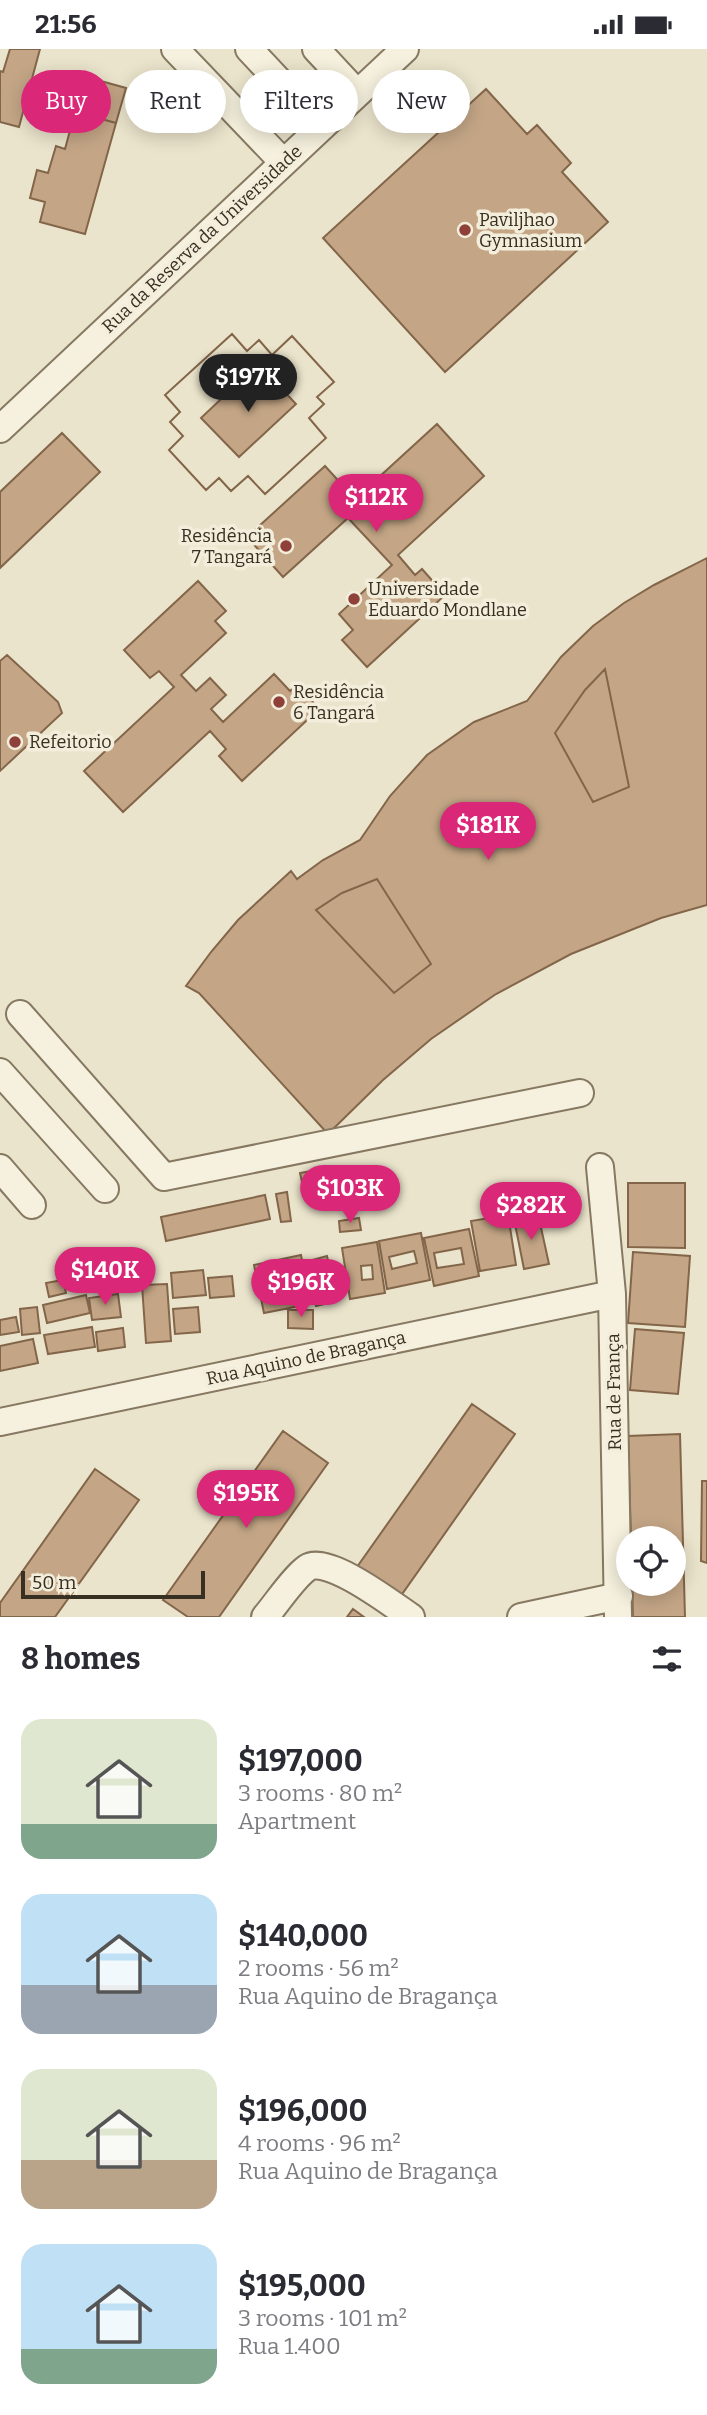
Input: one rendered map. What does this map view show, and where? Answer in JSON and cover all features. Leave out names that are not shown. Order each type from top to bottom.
[{"type":"street","points":[[175,49],[283,162]]},
{"type":"street","points":[[248,49],[268,70]]},
{"type":"street","points":[[316,49],[336,70]]},
{"type":"street","name":"Rua da Reserva da Universidade","points":[[358,92],[405,49]]},
{"type":"street","name":"Rua da Reserva da Universidade","points":[[0,429],[314,133]]},
{"type":"street","points":[[19,1014],[164,1177],[580,1093]]},
{"type":"street","points":[[0,1072],[105,1189]]},
{"type":"street","name":"Rua de França","points":[[600,1167],[612,1294],[619,1607]]},
{"type":"street","points":[[0,1168],[32,1205]]},
{"type":"street","name":"Rua Aquino de Bragança","points":[[0,1422],[612,1294]]},
{"type":"street","points":[[265,1617],[305,1569],[316,1565],[330,1568],[362,1585],[411,1617]]},
{"type":"street","points":[[522,1617],[619,1607]]},
{"type":"building","points":[[10,49],[40,49],[34,70],[21,70],[19,127],[0,122],[0,71],[3,72]]},
{"type":"building","points":[[111,84],[125,88],[116,123],[111,122]]},
{"type":"building","name":"Paviljhao Gymnasium","points":[[486,89],[527,134],[537,125],[571,163],[562,172],[608,222],[445,372],[323,238],[438,133],[470,133],[470,104]]},
{"type":"building","points":[[111,122],[116,123],[85,234],[40,222],[45,202],[30,198],[37,170],[48,173],[56,146],[65,149],[69,133],[111,133]]},
{"type":"building","points":[[232,334],[247,351],[259,340],[272,355],[292,336],[334,382],[317,397],[324,404],[309,418],[326,438],[265,494],[248,476],[231,491],[219,478],[206,490],[169,450],[183,436],[170,422],[180,412],[165,395]],"holes":[[[258,364],[296,404],[239,457],[201,418]]]},
{"type":"building","points":[[232,334],[247,351],[259,340],[272,355],[292,336],[334,382],[317,397],[324,404],[309,418],[326,438],[265,494],[248,476],[231,491],[219,478],[206,490],[169,450],[183,436],[170,422],[180,412],[165,395]]},
{"type":"building","name":"Residência 7 Tangará","points":[[437,424],[484,476],[398,555],[415,575],[422,569],[445,595],[367,667],[342,640],[353,630],[339,614],[392,565],[348,518],[283,577],[247,537],[325,466],[355,499]]},
{"type":"building","points":[[62,433],[100,472],[0,568],[0,492]]},
{"type":"building","points":[[707,558],[707,905],[661,918],[571,954],[496,994],[431,1039],[383,1080],[328,1134],[199,993],[186,986],[238,920],[291,871],[297,879],[323,860],[360,840],[390,796],[427,755],[474,722],[527,701],[561,657],[593,626],[654,585]],"holes":[[[605,669],[629,787],[593,802],[555,733],[585,690]],[[377,879],[431,964],[394,993],[316,910],[342,893]]]},
{"type":"building","name":"Residência 6 Tangará","points":[[198,581],[226,611],[215,621],[226,633],[181,675],[196,691],[210,678],[226,695],[211,709],[223,722],[274,674],[290,691],[297,685],[319,709],[242,781],[219,756],[226,749],[210,731],[123,812],[84,771],[174,687],[159,671],[150,678],[124,650]]},
{"type":"building","name":"Refeitorio","points":[[7,655],[58,702],[62,713],[0,771],[0,661]]},
{"type":"building","points":[[605,669],[629,787],[593,802],[555,733],[585,690]]},
{"type":"building","points":[[377,879],[431,964],[394,993],[316,910],[342,893]]},
{"type":"building","points":[[322,1169],[325,1187],[304,1191],[300,1173]]},
{"type":"building","points":[[628,1183],[685,1183],[685,1248],[628,1247]]},
{"type":"building","points":[[287,1192],[291,1221],[281,1222],[276,1194]]},
{"type":"building","points":[[265,1195],[270,1219],[166,1241],[161,1217]]},
{"type":"building","points":[[538,1214],[549,1264],[524,1269],[514,1219]]},
{"type":"building","points":[[508,1215],[516,1265],[480,1271],[471,1221]]},
{"type":"building","points":[[359,1218],[361,1230],[340,1232],[339,1221]]},
{"type":"building","points":[[469,1229],[479,1276],[434,1286],[424,1238]],"holes":[[[461,1248],[464,1264],[437,1268],[434,1253]]]},
{"type":"building","points":[[421,1233],[430,1280],[387,1289],[379,1241]],"holes":[[[414,1251],[417,1263],[392,1269],[389,1257]]]},
{"type":"building","points":[[377,1242],[385,1293],[350,1299],[342,1248]],"holes":[[[372,1265],[373,1279],[362,1280],[361,1266]]]},
{"type":"building","points":[[633,1252],[690,1256],[685,1327],[628,1323]]},
{"type":"building","points":[[301,1255],[310,1304],[264,1313],[254,1265]],"holes":[[[297,1273],[299,1289],[273,1293],[271,1277]]]},
{"type":"building","points":[[327,1256],[337,1301],[316,1306],[305,1262]]},
{"type":"building","points":[[203,1270],[206,1295],[173,1298],[171,1273]]},
{"type":"building","points":[[232,1276],[234,1296],[210,1298],[208,1278]]},
{"type":"building","points":[[63,1280],[66,1293],[49,1297],[46,1283]]},
{"type":"building","points":[[167,1284],[171,1341],[146,1343],[142,1285]]},
{"type":"building","points":[[118,1294],[121,1317],[92,1320],[89,1298]]},
{"type":"building","points":[[86,1295],[90,1313],[47,1323],[43,1305]]},
{"type":"building","points":[[37,1307],[40,1333],[22,1335],[20,1309]]},
{"type":"building","points":[[198,1307],[200,1332],[175,1334],[173,1309]]},
{"type":"building","points":[[288,1310],[313,1310],[313,1329],[288,1328]]},
{"type":"building","points":[[16,1317],[19,1332],[0,1335],[0,1320]]},
{"type":"building","points":[[92,1327],[95,1347],[48,1354],[44,1335]]},
{"type":"building","points":[[123,1328],[125,1347],[98,1351],[96,1332]]},
{"type":"building","points":[[635,1329],[684,1333],[678,1394],[630,1390]]},
{"type":"building","points":[[33,1339],[38,1363],[0,1371],[0,1346]]},
{"type":"building","points":[[472,1404],[515,1434],[400,1597],[357,1567]]},
{"type":"building","points":[[283,1431],[328,1463],[219,1617],[188,1617],[163,1600]]},
{"type":"building","points":[[680,1434],[683,1526],[631,1526],[628,1436]]},
{"type":"building","points":[[95,1469],[139,1500],[55,1617],[0,1617],[0,1603]]},
{"type":"building","points":[[702,1481],[707,1481],[707,1563],[701,1561]]},
{"type":"building","points":[[632,1596],[684,1596],[685,1617],[633,1617]]},
{"type":"building","points":[[353,1609],[364,1617],[347,1617]]},
{"type":"place","name":"Paviljhao Gymnasium","points":[[465,230]]},
{"type":"place","name":"Residência 7 Tangará","points":[[286,546]]},
{"type":"place","name":"Universidade Eduardo Mondlane","points":[[354,599]]},
{"type":"place","name":"Residência 6 Tangará","points":[[279,702]]},
{"type":"place","name":"Refeitorio","points":[[15,742]]}]
